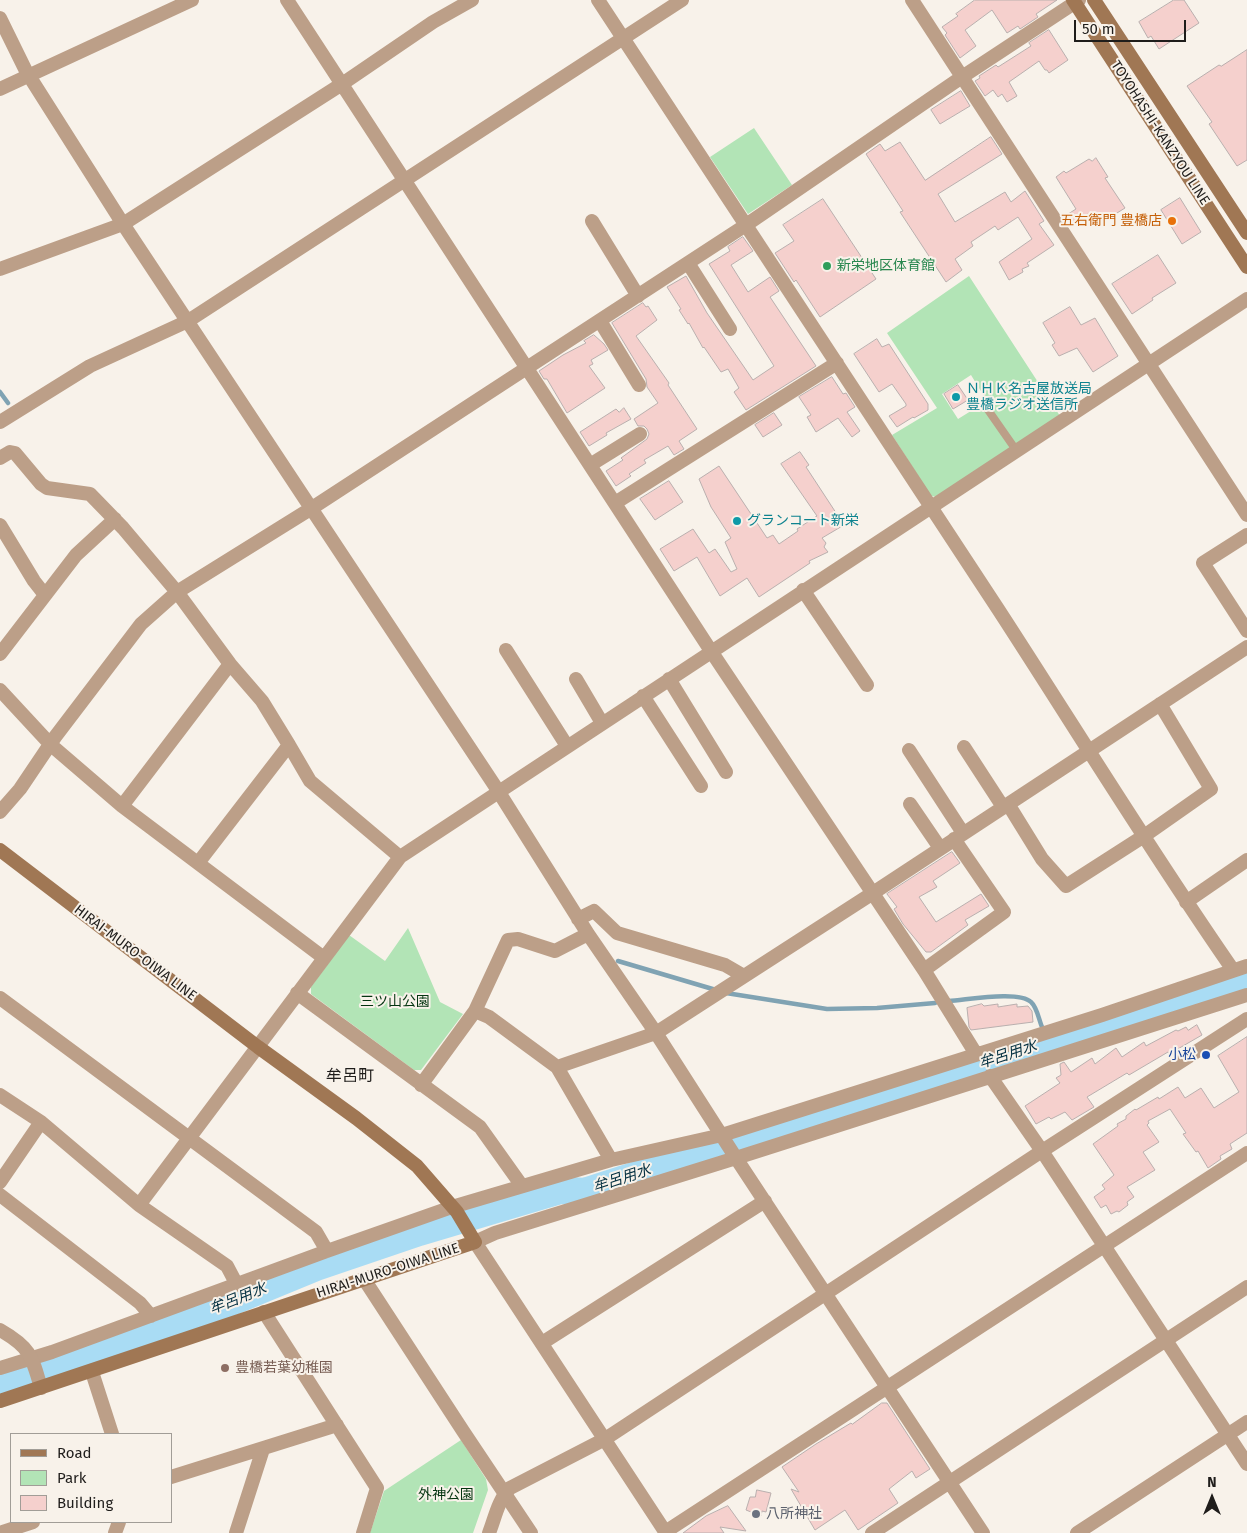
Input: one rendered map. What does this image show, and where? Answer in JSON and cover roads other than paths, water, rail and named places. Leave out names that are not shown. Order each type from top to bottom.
[{"type":"main road","name":"TOYOHASHI-KANZYOU LINE","points":[[1094,0],[1247,233]]},
{"type":"main road","name":"TOYOHASHI-KANZYOU LINE","points":[[1075,1],[1247,267]]},
{"type":"main road","name":"HIRAI-MURO-OIWA LINE","points":[[0,850],[417,1166],[455,1210],[472,1238],[364,1279],[92,1372],[36,1371],[0,1402]]},
{"type":"street","points":[[0,89],[192,0]]},
{"type":"street","points":[[287,0],[711,651],[924,970],[976,1054]]},
{"type":"street","points":[[0,269],[123,224],[342,84],[433,22],[472,0]]},
{"type":"street","points":[[598,0],[931,506],[1090,750],[1186,902],[1233,970]]},
{"type":"street","points":[[0,422],[90,366],[188,321],[682,0]]},
{"type":"street","points":[[912,0],[1247,515]]},
{"type":"street","points":[[0,812],[20,789],[55,737],[141,624],[177,592],[312,508],[746,225],[1075,1]]},
{"type":"street","points":[[0,18],[30,76],[123,224],[499,791],[578,919],[656,1033],[734,1156],[826,1293],[982,1533]]},
{"type":"street","points":[[592,221],[638,296]]},
{"type":"street","points":[[688,263],[730,329]]},
{"type":"street","points":[[139,1205],[400,857],[1247,299]]},
{"type":"street","points":[[600,321],[639,384]]},
{"type":"street","points":[[615,503],[837,363]]},
{"type":"street","points":[[590,465],[640,434]]},
{"type":"street","points":[[0,458],[10,452],[15,452],[41,484],[47,488],[90,494],[115,519],[177,592],[230,664],[262,701],[310,781],[400,857]]},
{"type":"street","points":[[0,654],[76,555],[115,519]]},
{"type":"street","points":[[0,525],[34,581],[45,595]]},
{"type":"street","points":[[1247,535],[1203,564],[1247,631]]},
{"type":"street","points":[[804,590],[866,685]]},
{"type":"street","points":[[557,1067],[656,1033],[1247,647]]},
{"type":"street","points":[[506,650],[567,746]]},
{"type":"street","points":[[122,806],[230,664]]},
{"type":"street","points":[[576,679],[602,723]]},
{"type":"street","points":[[669,679],[726,772]]},
{"type":"street","points":[[0,690],[51,745],[122,806],[324,958]]},
{"type":"street","points":[[643,696],[701,786]]},
{"type":"street","points":[[964,747],[1042,859],[1066,886],[1144,836],[1211,789],[1160,704]]},
{"type":"street","points":[[198,863],[289,745]]},
{"type":"street","points":[[909,750],[1004,912],[924,970]]},
{"type":"street","points":[[910,804],[940,848]]},
{"type":"street","points":[[1186,902],[1247,860]]},
{"type":"street","points":[[578,919],[594,911],[618,933],[725,965],[744,976]]},
{"type":"street","points":[[421,1085],[475,1011],[508,940],[518,939],[555,951],[588,934]]},
{"type":"street","points":[[1247,966],[1233,970],[990,1076],[495,1233],[472,1238],[666,1532],[1247,1153]]},
{"type":"street","points":[[298,994],[480,1127],[522,1186]]},
{"type":"street","points":[[0,1368],[36,1371],[152,1316],[327,1251],[455,1210],[522,1186],[611,1160],[723,1138],[976,1054],[1247,995]]},
{"type":"street","points":[[0,998],[316,1232],[327,1251]]},
{"type":"street","points":[[475,1011],[489,1017],[557,1067],[611,1160]]},
{"type":"street","points":[[489,1533],[505,1493],[510,1488],[605,1439],[1042,1151],[1247,1019]]},
{"type":"street","points":[[990,1076],[1042,1151],[1103,1247],[1247,1464]]},
{"type":"street","points":[[0,1094],[40,1122],[139,1205],[226,1266],[237,1285]]},
{"type":"street","points":[[0,1182],[40,1122]]},
{"type":"street","points":[[0,1195],[140,1303],[152,1316]]},
{"type":"street","points":[[542,1343],[765,1201]]},
{"type":"street","points":[[364,1279],[531,1533]]},
{"type":"street","points":[[872,1533],[1247,1288]]},
{"type":"street","points":[[264,1312],[378,1488],[363,1533]]},
{"type":"street","points":[[0,1330],[28,1352],[36,1371]]},
{"type":"street","points":[[92,1372],[112,1433]]},
{"type":"street","points":[[1077,1533],[1247,1422]]},
{"type":"street","points":[[172,1477],[337,1425]]},
{"type":"street","points":[[236,1533],[263,1449]]},
{"type":"street","points":[[0,1533],[30,1523]]},
{"type":"lane","points":[[986,407],[1016,450]]},
{"type":"waterway","points":[[0,392],[8,403]]},
{"type":"waterway","points":[[618,961],[716,990]]},
{"type":"waterway","name":"牟呂用水","points":[[0,1380],[192,1318],[316,1267],[419,1232],[560,1190],[584,1192],[1247,978]]},
{"type":"waterway","points":[[726,993],[827,1009],[877,1008],[935,1003]]},
{"type":"waterway","points":[[949,1001],[1005,996],[1025,998],[1035,1007],[1042,1027]]},
{"type":"place","name":"五右衛門 豊橋店","points":[[1172,221]]},
{"type":"place","name":"新栄地区体育館","points":[[827,266]]},
{"type":"place","name":"ＮＨＫ名古屋放送局 豊橋ラジオ送信所","points":[[956,397]]},
{"type":"place","name":"グランコート新栄","points":[[737,521]]},
{"type":"place","name":"小松","points":[[1206,1055]]},
{"type":"place","name":"豊橋若葉幼稚園","points":[[225,1368]]},
{"type":"place","name":"八所神社","points":[[756,1514]]},
{"type":"district","name":"牟呂町","points":[[350,1077]]},
{"type":"park label","name":"三ツ山公園","points":[[395,1002]]},
{"type":"park label","name":"外神公園","points":[[446,1495]]}]
